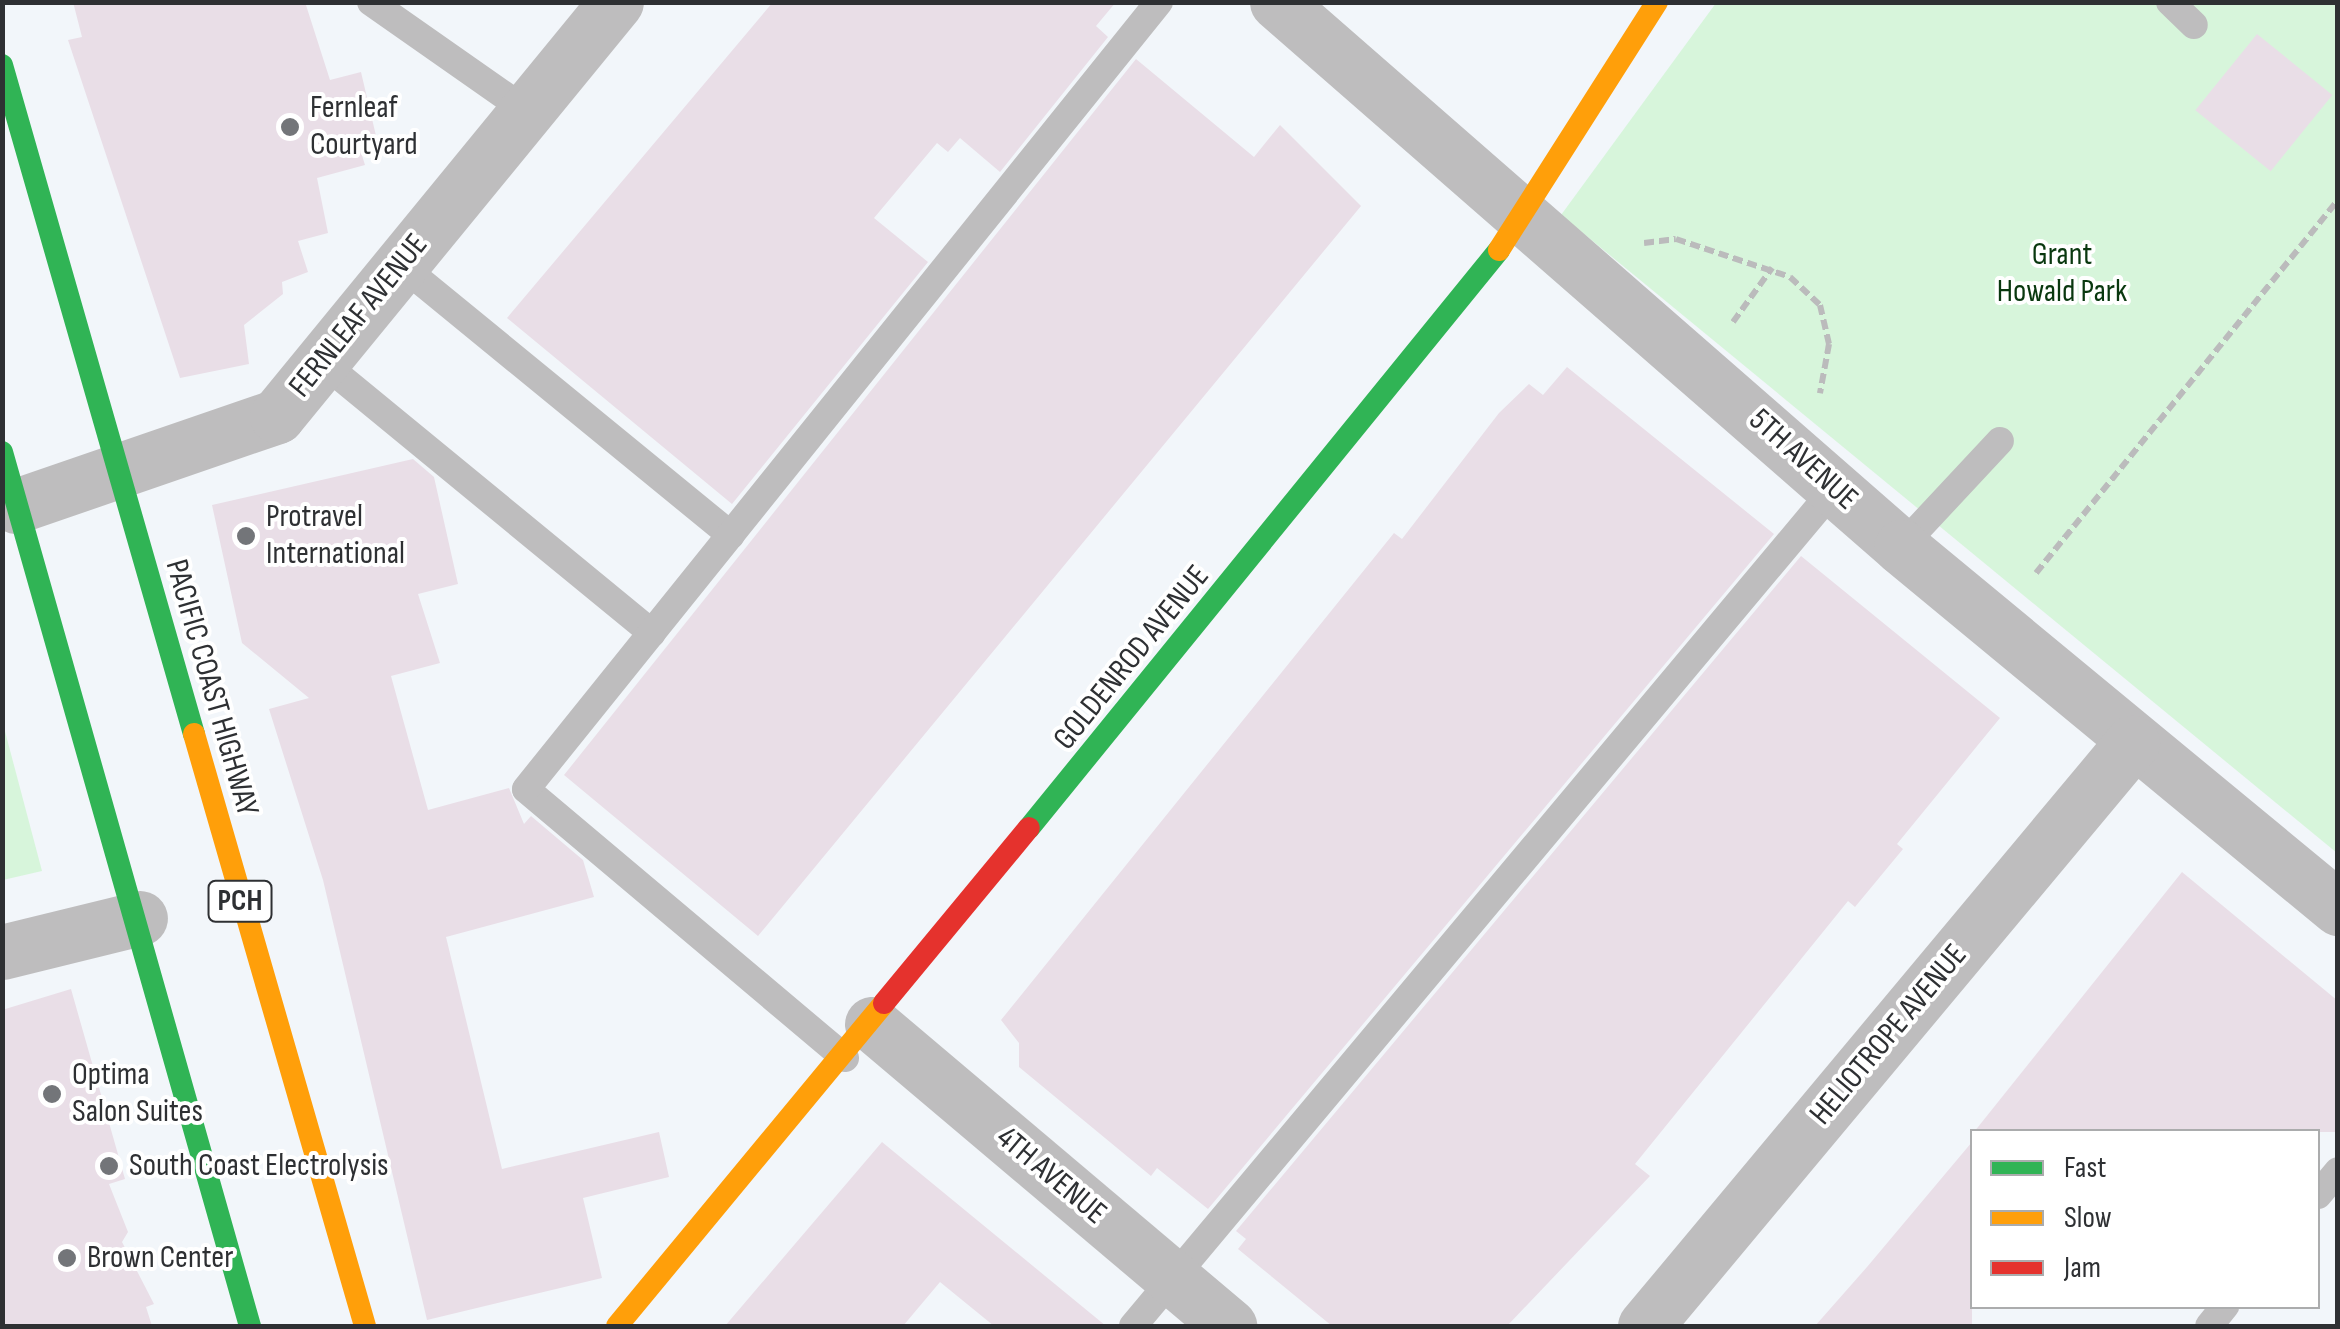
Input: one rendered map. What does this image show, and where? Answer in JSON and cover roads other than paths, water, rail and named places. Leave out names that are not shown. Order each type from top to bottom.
[{"type":"main road","name":"GOLDENROD AVENUE","points":[[617,1326],[858,1041],[1528,216],[1568,135],[1657,2]]},
{"type":"main road","name":"PACIFIC COAST HIGHWAY","points":[[2,65],[116,476],[365,1326]]},
{"type":"main road","points":[[2,452],[140,918],[250,1326]]},
{"type":"street","name":"FERNLEAF AVENUE","points":[[16,506],[116,476],[277,416],[616,2]]},
{"type":"street","name":"5TH AVENUE","points":[[1277,2],[1528,216],[1901,547],[2132,743],[2338,908]]},
{"type":"street","name":"HELIOTROPE AVENUE","points":[[1645,1326],[2132,743]]},
{"type":"street","points":[[2,952],[140,918]]},
{"type":"street","name":"4TH AVENUE","points":[[858,1041],[1230,1326]]},
{"type":"lane","points":[[372,2],[524,110]]},
{"type":"lane","points":[[858,1041],[526,789],[1159,2]]},
{"type":"lane","points":[[2170,2],[2194,25]]},
{"type":"lane","points":[[402,266],[731,535]]},
{"type":"lane","points":[[322,362],[652,633]]},
{"type":"lane","points":[[1901,547],[2000,441]]},
{"type":"lane","points":[[1133,1326],[1835,488]]},
{"type":"lane","points":[[2320,1193],[2338,1171]]},
{"type":"place","name":"Fernleaf Courtyard","points":[[290,127]]},
{"type":"place","name":"Protravel International","points":[[246,536]]},
{"type":"place","name":"Optima Salon Suites","points":[[52,1094]]},
{"type":"place","name":"South Coast Electrolysis","points":[[109,1166]]},
{"type":"place","name":"Brown Center","points":[[67,1258]]},
{"type":"park label","name":"Grant Howald Park","points":[[2062,274]]}]
